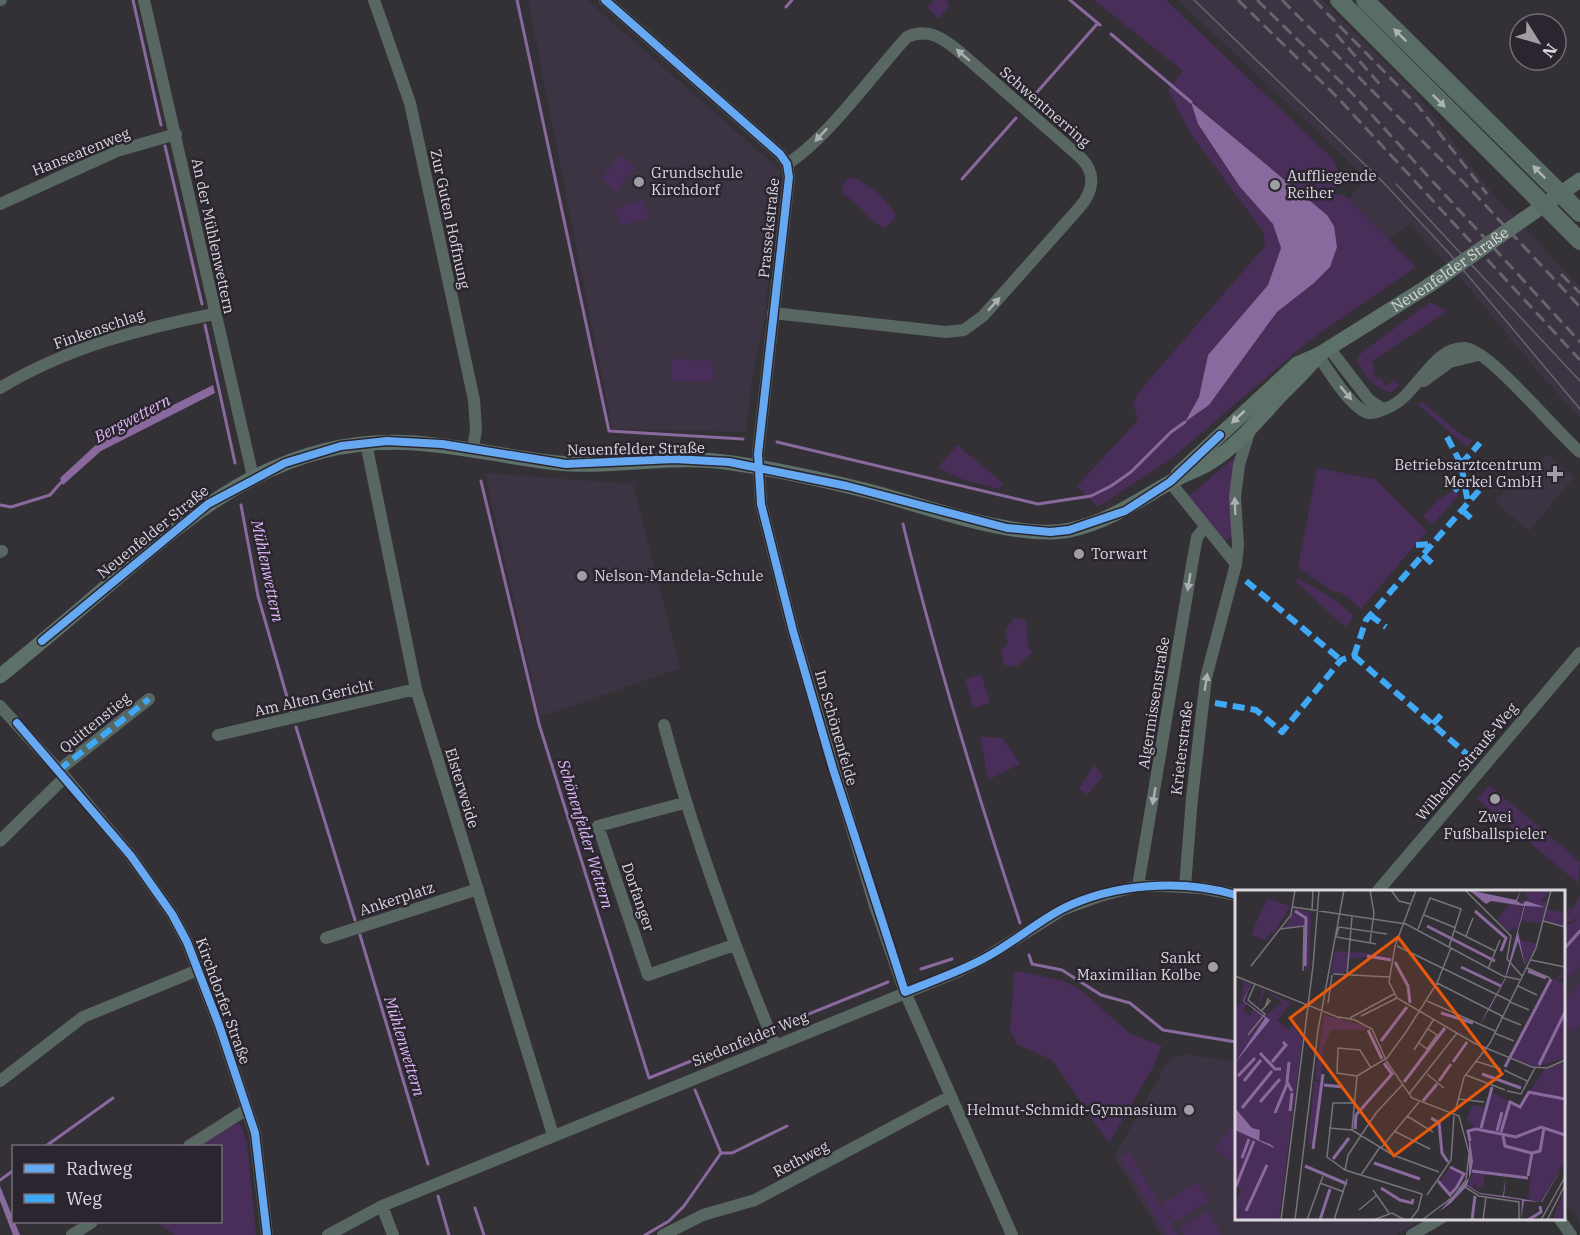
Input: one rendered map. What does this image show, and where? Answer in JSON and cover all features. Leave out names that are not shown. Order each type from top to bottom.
[{"type":"highway","points":[[1339,0],[1580,241]]},
{"type":"highway","points":[[1365,0],[1580,213]]},
{"type":"main road","name":"Neuenfelder Straße","points":[[1170,482],[1297,364],[1324,352],[1428,286],[1577,182]]},
{"type":"main road","name":"Neuenfelder Straße","points":[[0,676],[189,518],[253,477],[312,454],[366,443],[420,442],[473,448],[566,464],[701,460],[758,468],[847,486],[1007,528],[1050,532],[1069,530],[1125,511],[1170,482],[1209,463],[1250,429],[1324,352]]},
{"type":"street","name":"An der Mühlenwettern","points":[[144,0],[253,477]]},
{"type":"street","name":"Zur Guten Hoffnung","points":[[374,0],[410,103],[474,400],[476,430],[473,448]]},
{"type":"street","name":"Prassekstraße","points":[[605,0],[780,154],[787,164],[789,177],[758,468]]},
{"type":"street","name":"Schwentnerring","points":[[773,313],[946,332],[964,330],[974,325],[1088,199],[1092,179],[1083,160],[941,36],[918,32],[907,38],[821,135],[800,156],[787,164]]},
{"type":"street","name":"Hanseatenweg","points":[[0,204],[117,151],[176,134]]},
{"type":"street","name":"Finkenschlag","points":[[0,388],[22,375],[86,347],[142,328],[214,314]]},
{"type":"street","points":[[1324,352],[1369,400],[1383,409],[1398,403],[1450,362],[1478,355],[1500,371],[1580,452]]},
{"type":"street","name":"Krieterstraße","points":[[1185,886],[1190,818],[1206,678],[1236,564],[1238,545],[1235,497],[1239,465],[1250,429]]},
{"type":"street","name":"Elsterweide","points":[[366,443],[416,689],[553,1135]]},
{"type":"street","name":"Im Schönenfelde","points":[[758,468],[761,504],[793,631],[872,896],[905,992],[1012,1235]]},
{"type":"street","points":[[1170,482],[1236,564]]},
{"type":"street","name":"Algermissenstraße","points":[[1138,886],[1197,537],[1205,527]]},
{"type":"street","name":"Wilhelm-Strauß-Weg","points":[[1378,890],[1580,653]]},
{"type":"street","name":"Am Alten Gericht","points":[[218,735],[416,689]]},
{"type":"street","name":"Quittenstieg","points":[[0,841],[62,774],[149,699]]},
{"type":"street","name":"Kirchdorfer Straße","points":[[0,706],[62,774],[151,882],[187,942],[248,1109],[258,1150],[267,1235]]},
{"type":"street","points":[[664,725],[684,803],[734,945],[775,1045]]},
{"type":"street","name":"Dorfanger","points":[[684,803],[598,826],[648,975],[734,945]]},
{"type":"street","name":"Siedenfelder Weg","points":[[328,1235],[382,1206],[983,959],[1064,909],[1138,886],[1185,886]]},
{"type":"street","points":[[1185,886],[1235,895]]},
{"type":"street","name":"Ankerplatz","points":[[326,938],[477,889]]},
{"type":"street","points":[[0,1081],[83,1017],[198,970]]},
{"type":"street","name":"Rethweg","points":[[663,1235],[703,1215],[755,1200],[950,1096]]},
{"type":"street","points":[[191,1145],[248,1109]]},
{"type":"street","points":[[382,1206],[393,1235]]},
{"type":"street","points":[[1412,1235],[1438,1220]]},
{"type":"street","points":[[1560,1220],[1571,1235]]},
{"type":"street","points":[[72,1235],[89,1223]]},
{"type":"shaded area","name":"Grundschule Kirchdorf","points":[[528,0],[587,0],[780,170],[764,322],[752,378],[746,432],[612,429]]},
{"type":"shaded area","points":[[934,0],[946,0],[950,5],[939,19],[927,7]]},
{"type":"shaded area","points":[[1094,0],[1166,0],[1334,160],[1341,179],[1332,194],[1343,195],[1349,199],[1416,267],[1310,340],[1171,459],[1098,507],[1077,486],[1138,420],[1133,403],[1138,393],[1265,246],[1263,231],[1190,133],[1168,90],[1183,71]],"holes":[[[1192,102],[1327,215],[1314,283],[1277,312],[1209,405],[1186,421],[1199,397],[1208,355],[1268,285],[1281,248],[1273,224],[1240,187],[1198,124]]]},
{"type":"shaded area","points":[[1178,0],[1322,0],[1414,90],[1492,193],[1580,287],[1580,417],[1544,379],[1465,283],[1409,224],[1389,239],[1349,199],[1366,178]]},
{"type":"shaded area","points":[[1191,102],[1327,215],[1334,226],[1337,247],[1330,267],[1314,283],[1277,312],[1209,405],[1185,422],[1199,397],[1208,355],[1268,285],[1281,248],[1273,224],[1240,187],[1198,124]]},
{"type":"shaded area","points":[[621,155],[636,168],[616,191],[601,178]]},
{"type":"shaded area","points":[[849,177],[869,186],[882,197],[893,209],[896,215],[894,220],[884,228],[843,194],[842,185]]},
{"type":"shaded area","points":[[643,200],[649,218],[620,226],[615,208]]},
{"type":"shaded area","points":[[1430,302],[1447,311],[1371,362],[1376,370],[1372,372],[1378,380],[1381,378],[1386,386],[1394,380],[1399,386],[1391,392],[1385,391],[1366,376],[1357,361],[1361,353]]},
{"type":"shaded area","points":[[672,359],[714,361],[713,382],[671,381]]},
{"type":"shaded area","points":[[213,385],[215,393],[101,451],[63,485],[60,478],[98,443]]},
{"type":"shaded area","points":[[1422,402],[1463,436],[1473,440],[1467,447],[1417,404]]},
{"type":"shaded area","points":[[957,445],[1003,483],[999,489],[964,480],[938,468]]},
{"type":"shaded area","points":[[1548,454],[1574,477],[1529,531],[1494,501]]},
{"type":"shaded area","points":[[1234,458],[1237,460],[1233,535],[1225,542],[1189,496]]},
{"type":"shaded area","points":[[1317,468],[1375,479],[1427,531],[1361,609],[1342,593],[1332,591],[1298,567]]},
{"type":"shaded area","name":"Nelson-Mandela-Schule","points":[[485,473],[633,484],[680,668],[540,717]]},
{"type":"shaded area","points":[[1454,491],[1459,495],[1433,524],[1423,516],[1439,499]]},
{"type":"shaded area","points":[[1298,578],[1335,600],[1354,616],[1345,627],[1295,581]]},
{"type":"shaded area","points":[[1014,618],[1026,620],[1028,645],[1032,652],[1016,667],[1004,665],[1001,650],[1008,644],[1005,631]]},
{"type":"shaded area","points":[[981,674],[990,703],[973,708],[965,679]]},
{"type":"shaded area","points":[[980,737],[1002,738],[1020,764],[988,780]]},
{"type":"shaded area","points":[[1094,765],[1103,776],[1087,795],[1079,789]]},
{"type":"shaded area","points":[[1489,785],[1580,862],[1578,883],[1477,799]]},
{"type":"shaded area","points":[[1580,895],[1580,915],[1565,923],[1565,914],[1570,907],[1573,909]]},
{"type":"shaded area","points":[[1580,915],[1580,967],[1565,980],[1565,925],[1573,923]]},
{"type":"shaded area","points":[[1580,967],[1580,1222],[1565,1200],[1565,980]]},
{"type":"shaded area","points":[[1014,972],[1063,981],[1081,990],[1129,1033],[1162,1046],[1151,1071],[1109,1143],[1052,1060],[1018,1045],[1010,1031]]},
{"type":"shaded area","points":[[1580,984],[1580,1025],[1573,1032],[1565,1024],[1565,1000]]},
{"type":"shaded area","name":"Helmut-Schmidt-Gymnasium","points":[[1185,1054],[1235,1062],[1235,1220],[1423,1220],[1396,1235],[1161,1235],[1114,1157],[1170,1058]]},
{"type":"shaded area","points":[[1235,1122],[1235,1158],[1232,1162],[1214,1148]]},
{"type":"shaded area","points":[[232,1123],[241,1125],[247,1143],[256,1235],[175,1235],[158,1223],[222,1223],[222,1145],[199,1145]]},
{"type":"shaded area","points":[[1130,1153],[1178,1235],[1166,1235],[1121,1159]]},
{"type":"shaded area","points":[[1198,1182],[1209,1202],[1173,1223],[1162,1204]]},
{"type":"shaded area","points":[[0,1186],[12,1215],[12,1223],[15,1223],[20,1235],[13,1235],[0,1201]]},
{"type":"shaded area","points":[[1208,1211],[1222,1235],[1184,1235],[1180,1228]]},
{"type":"waterway","name":"Mühlenwettern","points":[[133,0],[161,125]]},
{"type":"waterway","points":[[517,0],[609,431],[743,439]]},
{"type":"waterway","points":[[786,7],[792,0]]},
{"type":"waterway","points":[[1070,0],[1100,25]]},
{"type":"waterway","points":[[1031,99],[1098,23]]},
{"type":"waterway","points":[[1111,34],[1191,102]]},
{"type":"waterway","points":[[962,179],[1016,118]]},
{"type":"waterway","name":"Mühlenwettern","points":[[165,146],[202,304]]},
{"type":"waterway","name":"Mühlenwettern","points":[[205,325],[235,463]]},
{"type":"waterway","points":[[777,442],[1038,504],[1091,496],[1111,486],[1131,472],[1171,432],[1185,422]]},
{"type":"waterway","name":"Bergwettern","points":[[0,505],[11,507],[50,495],[64,479]]},
{"type":"waterway","name":"Schönenfelder Wettern","points":[[481,481],[539,724],[649,1078],[758,1034]]},
{"type":"waterway","name":"Mühlenwettern","points":[[241,505],[258,596],[291,711]]},
{"type":"waterway","points":[[903,524],[957,725],[1020,923]]},
{"type":"waterway","name":"Mühlenwettern","points":[[296,727],[355,920]]},
{"type":"waterway","name":"Schönenfelder Wettern","points":[[1565,948],[1580,931]]},
{"type":"waterway","name":"Mühlenwettern","points":[[360,935],[428,1164]]},
{"type":"waterway","name":"Schönenfelder Wettern","points":[[1029,955],[1032,964],[1062,970],[1101,995],[1130,1003],[1163,1030],[1235,1042]]},
{"type":"waterway","name":"Schönenfelder Wettern","points":[[921,969],[952,959]]},
{"type":"waterway","name":"Schönenfelder Wettern","points":[[779,1026],[888,982]]},
{"type":"waterway","points":[[695,1090],[721,1153]]},
{"type":"waterway","points":[[47,1145],[113,1098]]},
{"type":"waterway","name":"Schönenfelder Wettern","points":[[645,1235],[669,1221],[684,1206],[721,1153],[732,1153],[787,1126]]},
{"type":"waterway","points":[[0,1180],[12,1171]]},
{"type":"waterway","name":"Mühlenwettern","points":[[438,1196],[449,1235]]},
{"type":"waterway","points":[[475,1208],[484,1235]]},
{"type":"tram line","points":[[1194,0],[1382,181],[1449,253],[1580,409]]},
{"type":"tram line","points":[[1396,184],[1580,381]]},
{"type":"railway","points":[[1238,0],[1338,98],[1580,360]]},
{"type":"railway","points":[[1257,0],[1349,90],[1580,342]]},
{"type":"railway","points":[[1282,0],[1474,193],[1580,307]]},
{"type":"railway","points":[[1314,0],[1418,106],[1487,194]]},
{"type":"railway","points":[[1336,34],[1383,88]]},
{"type":"railway","points":[[1561,274],[1580,293]]},
{"type":"marked path","points":[[1447,437],[1461,464],[1468,503]]},
{"type":"marked path","points":[[1461,464],[1480,443]]},
{"type":"marked path","points":[[1454,491],[1464,479]]},
{"type":"marked path","points":[[1354,656],[1366,620],[1482,487]]},
{"type":"marked path","points":[[1462,510],[1475,522]]},
{"type":"marked path","points":[[1416,545],[1432,544]]},
{"type":"marked path","points":[[1423,555],[1436,567]]},
{"type":"marked path","points":[[1246,581],[1341,660]]},
{"type":"marked path","points":[[1370,615],[1386,627]]},
{"type":"marked path","points":[[1354,656],[1469,756]]},
{"type":"marked path","points":[[1215,703],[1256,710],[1282,732],[1341,660],[1354,656]]},
{"type":"marked path","points":[[59,770],[149,699]]},
{"type":"marked path","points":[[1433,724],[1441,715]]},
{"type":"cycle path","points":[[605,0],[780,154],[787,164],[789,177],[758,454],[761,504],[793,631],[833,769],[905,992],[972,965],[1041,921],[1082,900],[1148,886],[1193,887],[1235,895]]},
{"type":"cycle path","points":[[42,641],[208,504],[285,463],[341,446],[387,441],[442,444],[566,464],[674,459],[729,462],[847,486],[1007,528],[1050,532],[1069,530],[1125,511],[1170,482],[1220,435]]},
{"type":"cycle path","points":[[17,723],[131,856],[172,914],[187,942],[219,1025],[255,1133],[267,1235]]},
{"type":"place","name":"Grundschule Kirchdorf","points":[[639,182]]},
{"type":"place","name":"Auffliegende Reiher","points":[[1275,185]]},
{"type":"place","name":"Betriebsarztcentrum Merkel GmbH","points":[[1555,474]]},
{"type":"place","name":"Torwart","points":[[1079,554]]},
{"type":"place","name":"Nelson-Mandela-Schule","points":[[582,576]]},
{"type":"place","name":"Zwei Fußballspieler","points":[[1495,799]]},
{"type":"place","name":"Sankt Maximilian Kolbe","points":[[1213,967]]},
{"type":"place","name":"Helmut-Schmidt-Gymnasium","points":[[1189,1110]]}]
